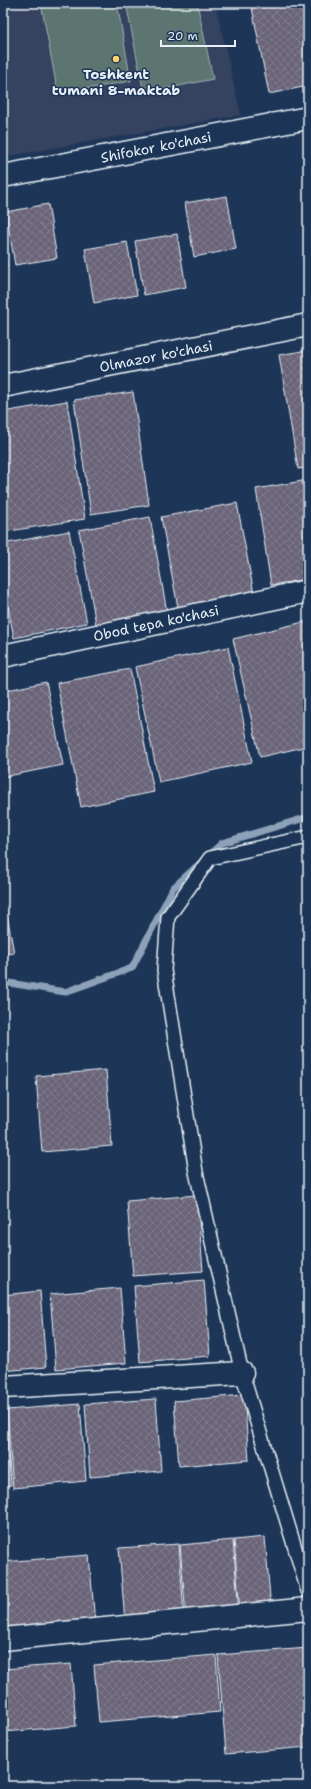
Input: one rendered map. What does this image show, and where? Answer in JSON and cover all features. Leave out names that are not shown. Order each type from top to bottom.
[{"type":"street","name":"Shifokor ko'chasi","points":[[3,176],[308,118]]},
{"type":"street","name":"Olmazor ko'chasi","points":[[3,386],[308,325]]},
{"type":"street","name":"Obod tepa ko'chasi","points":[[3,656],[308,591]]},
{"type":"street","points":[[3,1387],[242,1374]]},
{"type":"street","points":[[3,1639],[308,1609]]},
{"type":"lane","points":[[308,837],[210,858],[168,917],[164,970],[195,1164],[242,1374],[308,1591]]},
{"type":"shaded area","name":"Toshkent tumani 8-maktab","points":[[3,3],[215,3],[241,115],[3,157]]},
{"type":"green space","points":[[41,3],[117,3],[131,81],[58,94]]},
{"type":"green space","points":[[126,3],[197,3],[213,79],[144,93]]},
{"type":"building","points":[[251,3],[308,3],[308,86],[269,94]]},
{"type":"building","points":[[227,196],[236,249],[194,257],[185,203]]},
{"type":"building","points":[[48,204],[57,258],[15,265],[6,212]]},
{"type":"building","points":[[177,234],[186,287],[144,295],[135,241]]},
{"type":"building","points":[[127,242],[137,295],[94,303],[85,249]]},
{"type":"building","points":[[3,243],[7,267],[3,267]]},
{"type":"building","points":[[308,350],[308,468],[298,469],[279,355]]},
{"type":"building","points":[[133,392],[149,505],[91,514],[74,400]]},
{"type":"building","points":[[67,401],[85,519],[3,532],[3,412]]},
{"type":"building","points":[[308,480],[308,579],[271,585],[256,489]]},
{"type":"building","points":[[237,503],[255,599],[179,613],[161,517]]},
{"type":"building","points":[[150,517],[167,612],[96,624],[79,530]]},
{"type":"building","points":[[69,531],[87,623],[14,638],[3,582],[3,544]]},
{"type":"building","points":[[308,621],[308,746],[260,757],[233,639]]},
{"type":"building","points":[[228,647],[252,762],[159,782],[135,667]]},
{"type":"building","points":[[130,669],[154,792],[81,807],[57,683]]},
{"type":"building","points":[[46,682],[63,765],[3,777],[3,691]]},
{"type":"building","points":[[3,893],[14,953],[3,955]]},
{"type":"building","points":[[106,1070],[112,1146],[42,1152],[36,1076]]},
{"type":"building","points":[[197,1195],[203,1271],[133,1276],[127,1201]]},
{"type":"building","points":[[204,1280],[210,1356],[140,1362],[134,1286]]},
{"type":"building","points":[[120,1288],[126,1363],[56,1369],[50,1294]]},
{"type":"building","points":[[40,1291],[46,1367],[3,1371],[3,1295]]},
{"type":"building","points":[[244,1395],[249,1460],[179,1466],[174,1401]]},
{"type":"building","points":[[156,1399],[161,1471],[90,1477],[85,1404]]},
{"type":"building","points":[[80,1404],[86,1481],[13,1488],[7,1410]]},
{"type":"building","points":[[3,1409],[5,1409],[11,1485],[3,1486]]},
{"type":"building","points":[[265,1537],[271,1610],[240,1612],[234,1540]]},
{"type":"building","points":[[233,1540],[239,1613],[186,1617],[180,1545]]},
{"type":"building","points":[[179,1544],[184,1617],[125,1622],[119,1548]]},
{"type":"building","points":[[89,1555],[95,1623],[3,1630],[3,1562]]},
{"type":"building","points":[[308,1648],[308,1747],[226,1754],[218,1655]]},
{"type":"building","points":[[216,1655],[220,1712],[99,1722],[94,1665]]},
{"type":"building","points":[[71,1664],[76,1726],[3,1732],[3,1669]]},
{"type":"waterway","points":[[3,982],[65,992],[132,968],[173,888],[222,843],[308,817]]},
{"type":"place","name":"Toshkent tumani 8-maktab","points":[[116,59]]}]
